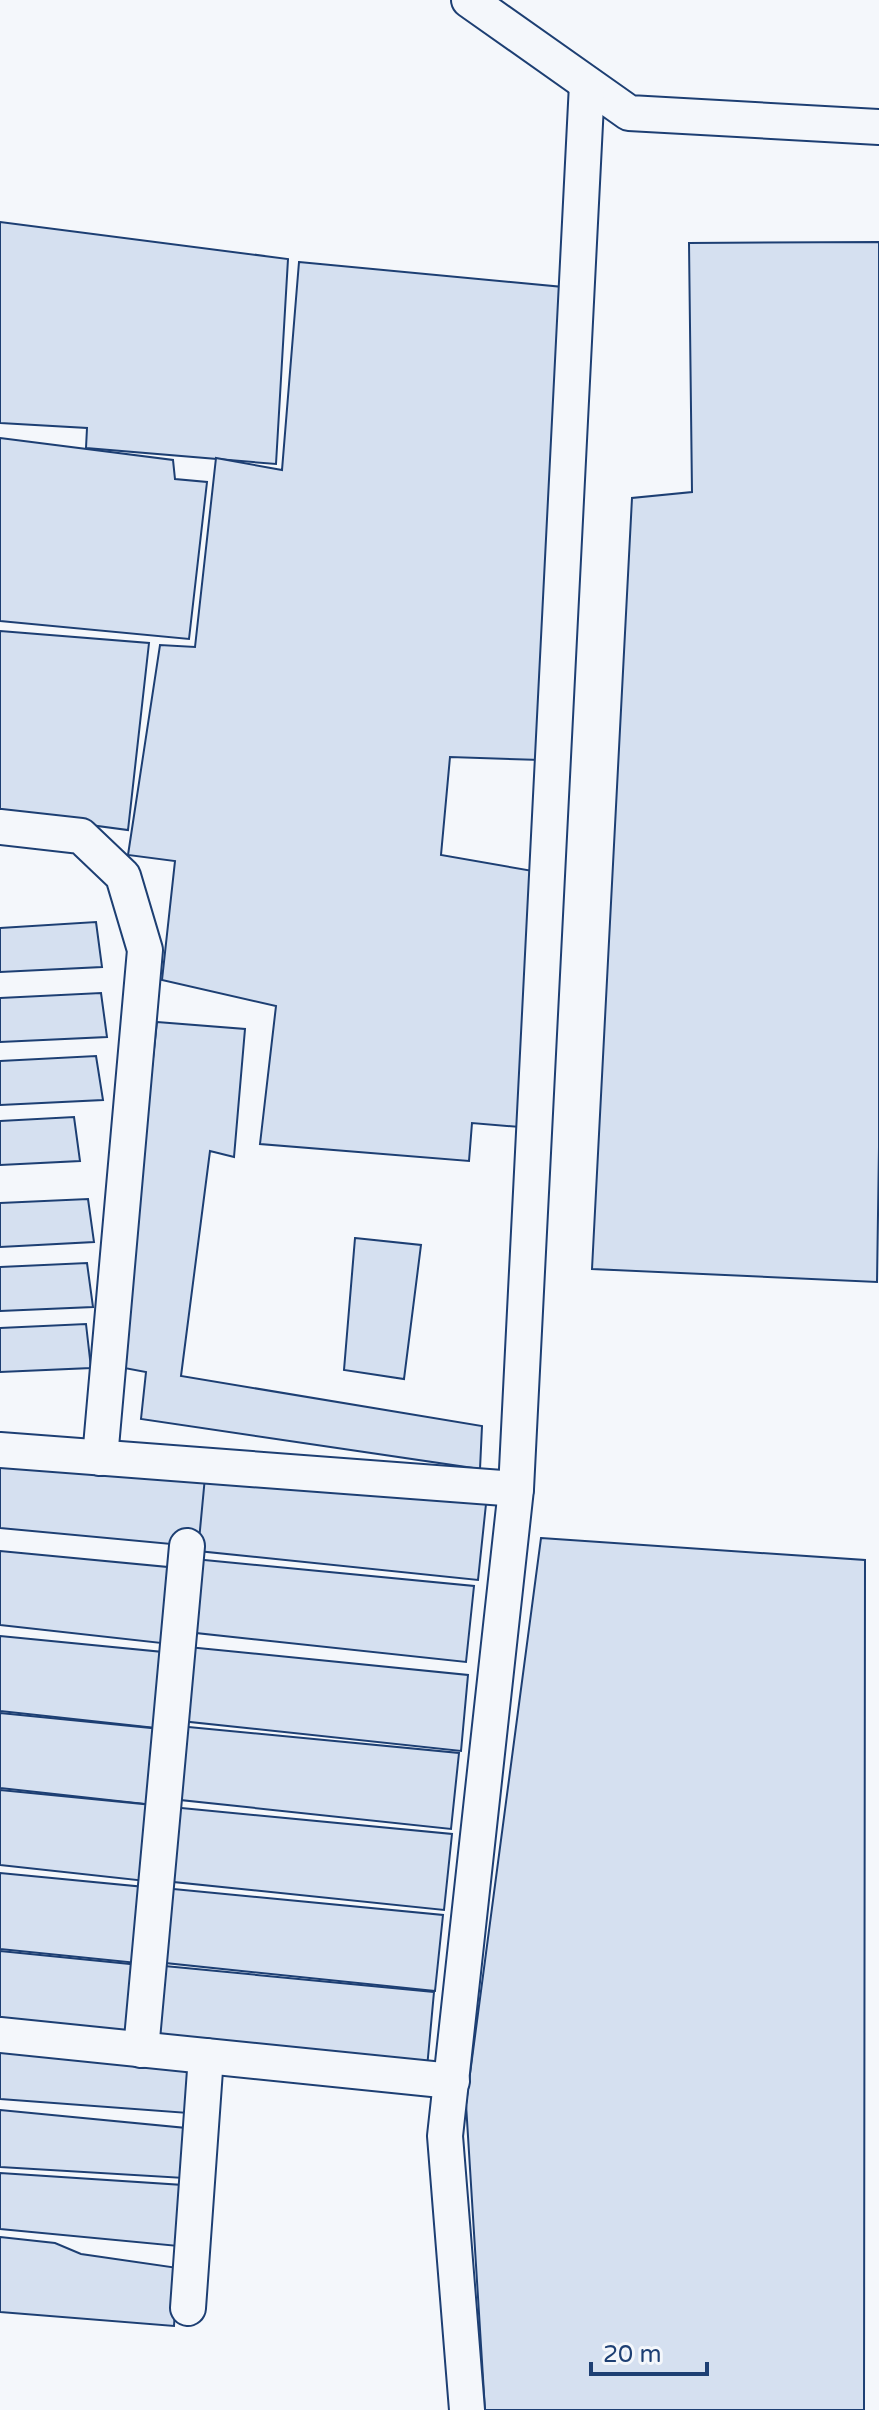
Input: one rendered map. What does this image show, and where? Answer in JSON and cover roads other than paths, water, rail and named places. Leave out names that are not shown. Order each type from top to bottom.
[{"type":"street","points":[[469,0],[629,113],[879,127]]},
{"type":"street","points":[[467,2410],[445,2136],[516,1489],[587,84]]},
{"type":"street","points":[[0,827],[81,836],[123,876],[145,950],[100,1458]]},
{"type":"street","points":[[0,1450],[516,1489]]},
{"type":"street","points":[[141,2050],[187,1546]]},
{"type":"street","points":[[0,2035],[452,2081]]},
{"type":"street","points":[[188,2308],[206,2056]]}]
